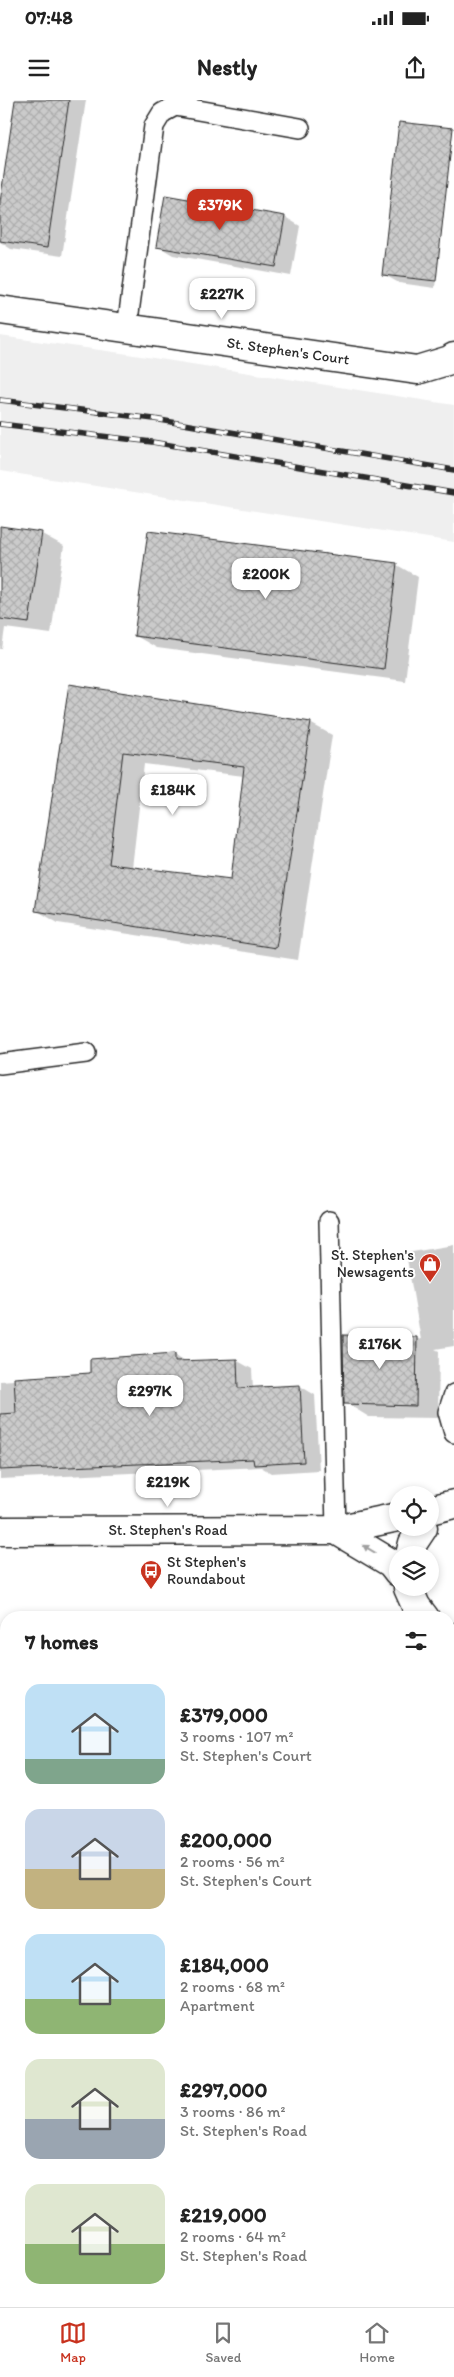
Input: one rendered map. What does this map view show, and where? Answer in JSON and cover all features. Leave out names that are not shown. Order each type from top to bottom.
[{"type":"main road","name":"St. Stephen's Court","points":[[0,310],[417,370],[450,360],[454,357]]},
{"type":"main road","name":"St. Stephen's Road","points":[[0,1531],[336,1530],[389,1519]]},
{"type":"main road","points":[[336,1530],[385,1559],[412,1597]]},
{"type":"lane","points":[[127,328],[154,126],[162,113],[175,106],[300,128]]},
{"type":"lane","points":[[0,1064],[86,1053]]},
{"type":"lane","points":[[329,1221],[336,1530]]},
{"type":"lane","points":[[454,1394],[448,1412],[454,1433]]},
{"type":"shaded area","points":[[0,336],[454,405],[454,542],[0,471]]},
{"type":"building","points":[[15,100],[69,100],[47,248],[0,241],[0,202]]},
{"type":"building","points":[[399,122],[453,128],[436,281],[382,275]]},
{"type":"building","points":[[165,195],[285,216],[276,267],[156,247]]},
{"type":"building","points":[[0,526],[42,532],[29,623],[0,619]]},
{"type":"building","points":[[148,531],[397,563],[384,669],[134,636]]},
{"type":"building","points":[[69,684],[311,722],[276,948],[35,911]],"holes":[[[123,752],[244,767],[231,879],[109,864]]]},
{"type":"building","points":[[343,1335],[417,1337],[416,1406],[344,1404]]},
{"type":"building","points":[[175,1353],[175,1361],[237,1359],[238,1388],[300,1385],[304,1462],[254,1465],[253,1459],[0,1470],[0,1414],[16,1413],[14,1378],[90,1373],[90,1359]]},
{"type":"railway","points":[[0,400],[154,419],[454,470]]},
{"type":"railway","points":[[0,424],[152,442],[454,493]]},
{"type":"place","name":"St. Stephen's Newsagents","points":[[430,1283]]},
{"type":"place","name":"St Stephen's Roundabout","points":[[151,1590]]}]
